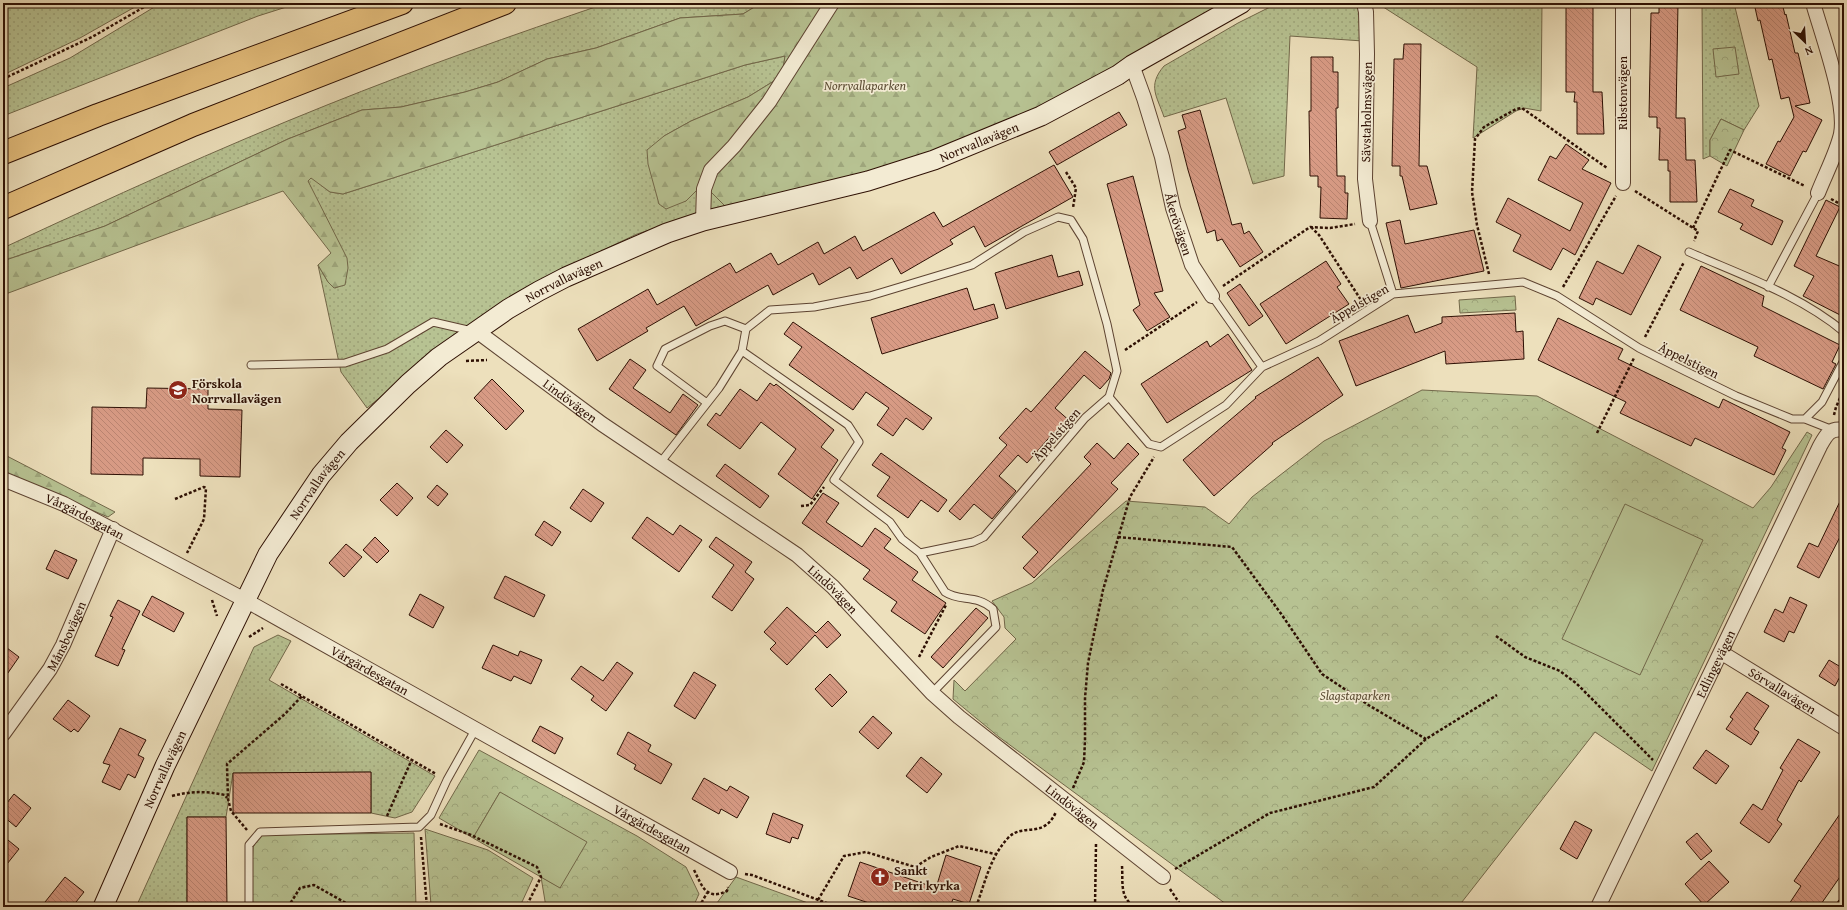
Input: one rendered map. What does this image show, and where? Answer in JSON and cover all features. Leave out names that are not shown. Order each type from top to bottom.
[{"type":"highway","points":[[3,153],[106,112],[402,3]]},
{"type":"highway","points":[[3,208],[193,125],[500,5]]},
{"type":"street","points":[[702,221],[704,189],[711,170],[734,146],[769,102],[832,3]]},
{"type":"street","name":"Sävstaholmsvägen","points":[[1364,3],[1366,12],[1367,54],[1365,179],[1370,221]]},
{"type":"street","name":"Ribstonvägen","points":[[1623,3],[1623,184]]},
{"type":"street","points":[[1813,3],[1836,85],[1842,121],[1841,135],[1818,194]]},
{"type":"street","name":"Norrvallavägen","points":[[103,907],[165,766],[268,554],[321,475],[348,442],[408,384],[439,357],[478,332],[508,309],[566,277],[667,233],[702,221],[868,181],[934,160],[992,138],[1048,113],[1118,75],[1132,65],[1236,4]]},
{"type":"street","name":"Åkerövägen","points":[[1132,65],[1162,157],[1173,208],[1192,265],[1212,296]]},
{"type":"street","name":"Lindövägen","points":[[478,332],[602,424],[769,535],[815,570],[932,692],[979,734],[1064,807],[1103,830],[1163,877]]},
{"type":"street","name":"Edlingevägen","points":[[1598,907],[1722,653],[1820,446],[1827,433],[1839,430]]},
{"type":"street","name":"Vårgärdesgatan","points":[[3,479],[64,504],[114,529],[245,600],[474,730],[730,872]]},
{"type":"street","name":"Månsbovägen","points":[[3,734],[50,669],[63,645],[114,529]]},
{"type":"street","name":"Sörvallavägen","points":[[1722,653],[1844,728]]},
{"type":"lane","points":[[1768,287],[1818,194]]},
{"type":"lane","points":[[660,463],[719,388],[742,351],[746,329],[770,310],[814,307],[870,296],[972,265],[1024,232],[1058,217],[1071,220],[1083,239],[1117,371],[1109,397],[1149,444],[1161,447]]},
{"type":"lane","points":[[1370,221],[1393,294]]},
{"type":"lane","points":[[1689,252],[1795,300],[1833,323],[1844,332]]},
{"type":"lane","name":"Äppelstigen","points":[[1161,447],[1226,405],[1262,367],[1319,341],[1393,294],[1523,282],[1557,296],[1639,348],[1736,396],[1792,419],[1805,419],[1839,430]]},
{"type":"lane","name":"Åkerövägen","points":[[1212,296],[1262,367]]},
{"type":"lane","points":[[707,404],[657,366],[662,354],[665,349],[710,326],[725,321],[746,329]]},
{"type":"lane","points":[[251,365],[345,363],[387,349],[433,322],[478,332]]},
{"type":"lane","points":[[742,351],[848,425],[859,442],[834,480],[890,522],[902,539],[920,553],[946,592],[950,595],[984,601],[993,609],[996,627],[932,692]]},
{"type":"lane","points":[[1805,419],[1822,402],[1844,360]]},
{"type":"lane","name":"Äppelstigen","points":[[920,553],[972,542],[984,537],[1084,418],[1109,397]]},
{"type":"lane","points":[[249,907],[250,846],[260,832],[419,827],[431,815],[447,780],[474,730]]},
{"type":"path","points":[[3,79],[92,37],[151,3]]},
{"type":"path","points":[[1491,284],[1476,225],[1472,192],[1475,139],[1484,127],[1516,109],[1522,108],[1606,167],[1623,184],[1698,232],[1597,432]]},
{"type":"path","points":[[1692,228],[1730,150],[1797,181],[1818,194],[1844,206]]},
{"type":"path","points":[[1066,172],[1076,188],[1071,220]]},
{"type":"path","points":[[1557,296],[1623,184]]},
{"type":"path","points":[[1114,357],[1186,308],[1200,300],[1212,296],[1231,280],[1310,226],[1330,228],[1370,221]]},
{"type":"path","points":[[1310,226],[1319,235],[1367,310]]},
{"type":"path","points":[[462,362],[493,359]]},
{"type":"path","points":[[1839,430],[1836,407],[1841,395]]},
{"type":"path","points":[[976,907],[995,854],[1013,834],[1044,827],[1053,818],[1058,810],[1064,807],[1084,762],[1086,740],[1085,698],[1088,663],[1103,590],[1130,497],[1161,447]]},
{"type":"path","points":[[801,506],[810,504],[827,483],[834,480]]},
{"type":"path","points":[[175,499],[204,487],[206,488],[204,519],[186,553]]},
{"type":"path","points":[[1118,537],[1232,547],[1282,615],[1322,674],[1370,706],[1426,739]]},
{"type":"path","points":[[180,550],[192,557]]},
{"type":"path","points":[[210,593],[218,618]]},
{"type":"path","points":[[912,671],[950,595]]},
{"type":"path","points":[[245,640],[262,628],[270,629]]},
{"type":"path","points":[[1496,636],[1525,657],[1560,670],[1576,683],[1647,756],[1665,768]]},
{"type":"path","points":[[281,684],[447,780]]},
{"type":"path","points":[[1182,907],[1163,877],[1270,813],[1374,787],[1426,739],[1497,695]]},
{"type":"path","points":[[254,839],[230,811],[228,799],[227,764],[285,714],[302,696]]},
{"type":"path","points":[[382,827],[412,759]]},
{"type":"path","points":[[169,804],[175,790]]},
{"type":"path","points":[[172,796],[190,792],[208,792],[224,794],[228,799]]},
{"type":"path","points":[[431,815],[439,824],[472,835],[537,867],[542,877],[526,907]]},
{"type":"path","points":[[419,827],[427,907]]},
{"type":"path","points":[[1095,907],[1096,846],[1103,830]]},
{"type":"path","points":[[818,900],[844,856],[866,852],[915,867],[931,857],[959,846],[995,854]]},
{"type":"path","points":[[1119,860],[1122,865],[1126,899],[1130,903],[1130,907]]},
{"type":"path","points":[[690,864],[703,889],[707,893],[717,894],[727,891],[730,872],[752,875],[838,907]]},
{"type":"path","points":[[288,907],[300,888],[314,885],[353,907]]},
{"type":"path","points":[[699,907],[707,893]]},
{"type":"path","points":[[1835,907],[1844,894]]},
{"type":"green space","points":[[3,3],[142,3],[80,38],[3,75]]},
{"type":"green space","points":[[161,3],[299,3],[258,16],[3,116],[3,88],[70,58]]},
{"type":"green space","points":[[607,3],[761,3],[743,14],[680,18],[596,48],[547,59],[498,82],[465,92],[401,107],[362,110],[288,139],[105,226],[3,261],[3,248],[204,156],[396,78]]},
{"type":"green space","name":"Norrvallaparken","points":[[761,3],[1222,3],[1220,8],[1116,66],[1010,120],[936,151],[884,168],[832,182],[725,206],[703,184],[686,201],[666,209],[659,204],[648,164],[647,150],[664,136],[691,121],[748,97],[782,76],[785,56],[745,65],[343,194],[330,192],[311,178],[308,181],[347,258],[348,268],[345,285],[334,288],[328,282],[318,265],[331,253],[283,191],[3,295],[3,261],[105,226],[288,139],[362,110],[401,107],[465,92],[498,82],[547,59],[596,48],[680,18],[743,14]]},
{"type":"green space","points":[[1278,3],[1357,3],[1362,15],[1363,41],[1290,36],[1284,176],[1253,184],[1226,98],[1164,117],[1156,97],[1155,85],[1156,79],[1164,66],[1238,23]]},
{"type":"green space","points":[[1377,3],[1542,3],[1541,111],[1524,108],[1516,111],[1473,138],[1477,67]]},
{"type":"green space","points":[[1702,3],[1734,3],[1759,106],[1744,130],[1721,119],[1710,140],[1710,156],[1703,159]]},
{"type":"green space","points":[[1735,47],[1739,74],[1716,77],[1713,49]]},
{"type":"green space","points":[[785,56],[782,76],[748,97],[691,121],[664,136],[656,187],[659,204],[686,201],[703,184],[725,206],[637,234],[565,268],[448,342],[367,408],[341,372],[318,265],[328,282],[335,288],[345,284],[308,181],[311,177],[330,192],[343,194],[745,65]]},
{"type":"green space","points":[[1721,119],[1744,130],[1727,166],[1710,156],[1710,140]]},
{"type":"green space","points":[[1515,296],[1516,310],[1460,313],[1459,300]]},
{"type":"green space","name":"Slagstaparken","points":[[1422,390],[1537,396],[1753,508],[1771,487],[1807,432],[1812,435],[1652,771],[1595,732],[1458,907],[1230,907],[999,737],[953,699],[954,680],[965,691],[1016,639],[1005,628],[1004,617],[992,601],[1032,583],[1126,501],[1205,507],[1229,524],[1252,497],[1324,441]]},
{"type":"green space","points":[[3,454],[115,512],[108,517],[3,472]]},
{"type":"green space","points":[[1625,504],[1703,540],[1640,675],[1562,639]]},
{"type":"green space","points":[[278,635],[291,641],[269,680],[435,776],[412,812],[395,818],[371,813],[371,772],[233,773],[226,817],[187,817],[187,907],[136,907],[254,647]]},
{"type":"green space","points":[[479,750],[637,836],[686,867],[699,894],[693,907],[546,907],[541,877],[561,888],[500,792],[473,838],[439,818]]},
{"type":"green space","points":[[500,792],[587,842],[560,888],[473,838]]},
{"type":"green space","points":[[425,829],[488,850],[533,878],[522,902],[514,907],[434,907],[431,905]]},
{"type":"green space","points":[[414,833],[416,907],[250,907],[253,847],[261,835]]},
{"type":"green space","points":[[736,877],[819,907],[714,907]]},
{"type":"building","points":[[1566,3],[1593,3],[1593,92],[1602,92],[1604,134],[1577,134],[1577,102],[1574,102],[1575,92],[1566,92]]},
{"type":"building","points":[[1659,3],[1678,3],[1676,118],[1685,118],[1686,160],[1695,160],[1697,202],[1670,202],[1670,171],[1668,171],[1668,160],[1659,160],[1660,128],[1657,128],[1657,117],[1649,117],[1651,13],[1659,13]]},
{"type":"building","points":[[1754,3],[1782,3],[1795,53],[1798,53],[1810,103],[1795,106],[1822,120],[1806,152],[1803,151],[1790,176],[1766,164],[1778,141],[1780,142],[1794,117],[1789,97],[1781,99],[1772,59],[1769,60],[1760,20],[1758,21]]},
{"type":"building","points":[[1404,44],[1421,44],[1419,166],[1427,166],[1437,204],[1410,210],[1402,176],[1400,176],[1400,166],[1392,166],[1394,59],[1403,59]]},
{"type":"building","points":[[1311,57],[1333,57],[1333,72],[1338,72],[1338,108],[1336,108],[1337,176],[1345,176],[1345,193],[1348,193],[1347,219],[1320,218],[1321,187],[1318,187],[1318,176],[1310,176],[1309,111],[1311,111]]},
{"type":"building","points":[[1200,110],[1232,225],[1241,223],[1244,234],[1249,231],[1263,252],[1240,267],[1222,239],[1217,241],[1215,230],[1207,233],[1178,131],[1186,128],[1182,115]]},
{"type":"building","points":[[1119,112],[1127,125],[1057,165],[1049,152]]},
{"type":"building","points":[[1566,144],[1589,160],[1582,169],[1611,183],[1575,255],[1563,248],[1551,270],[1513,251],[1521,235],[1496,222],[1508,198],[1570,231],[1583,203],[1538,180],[1550,156],[1556,159]]},
{"type":"building","points":[[1054,165],[1073,197],[985,247],[974,226],[950,240],[953,244],[901,274],[892,258],[857,279],[850,267],[819,285],[813,273],[773,295],[768,285],[696,326],[684,306],[646,328],[648,331],[597,361],[578,329],[648,289],[657,305],[730,263],[736,273],[771,253],[778,265],[818,242],[824,254],[855,236],[863,251],[934,212],[943,227]]},
{"type":"building","points":[[1133,176],[1163,291],[1154,293],[1170,317],[1147,331],[1133,310],[1140,305],[1107,184]]},
{"type":"building","points":[[1730,189],[1754,200],[1751,206],[1783,221],[1772,245],[1740,229],[1743,224],[1718,212]]},
{"type":"building","points":[[1826,200],[1840,207],[1816,256],[1844,268],[1844,317],[1803,296],[1814,276],[1794,266]]},
{"type":"building","points":[[1400,220],[1405,244],[1474,230],[1484,271],[1401,288],[1386,223]]},
{"type":"building","points":[[1638,245],[1661,257],[1631,315],[1596,298],[1593,305],[1579,298],[1597,261],[1623,274]]},
{"type":"building","points":[[1052,255],[1058,277],[1079,271],[1083,285],[1006,309],[995,273]]},
{"type":"building","points":[[1326,261],[1341,284],[1337,287],[1349,304],[1286,344],[1260,304]]},
{"type":"building","points":[[1701,266],[1764,296],[1762,306],[1840,345],[1832,362],[1836,364],[1823,389],[1754,356],[1758,347],[1680,310]]},
{"type":"building","points":[[1240,284],[1263,316],[1249,326],[1227,293]]},
{"type":"building","points":[[967,288],[974,310],[994,304],[998,318],[882,354],[871,318]]},
{"type":"building","points":[[1515,313],[1516,332],[1523,331],[1524,359],[1446,364],[1445,351],[1356,386],[1339,341],[1408,315],[1415,333],[1442,323],[1442,317]]},
{"type":"building","points":[[1558,318],[1623,349],[1618,359],[1719,408],[1723,399],[1790,432],[1782,448],[1786,450],[1774,475],[1695,438],[1691,446],[1620,413],[1626,402],[1538,360]]},
{"type":"building","points":[[793,322],[932,418],[923,430],[906,418],[893,436],[877,425],[889,408],[866,392],[853,410],[789,365],[802,347],[784,334]]},
{"type":"building","points":[[1228,334],[1252,370],[1167,423],[1141,384],[1207,341],[1210,347]]},
{"type":"building","points":[[1085,351],[1111,373],[1109,379],[1100,389],[1084,375],[1055,408],[1071,422],[1059,436],[1054,432],[1027,463],[1018,455],[999,476],[1016,491],[992,519],[974,504],[960,520],[949,511],[1007,445],[999,438],[1026,408],[1031,412]]},
{"type":"building","points":[[1318,357],[1343,395],[1272,443],[1273,444],[1214,496],[1183,460],[1256,398],[1255,397]]},
{"type":"building","points":[[630,359],[646,370],[633,388],[670,413],[683,394],[698,405],[676,435],[609,389]]},
{"type":"building","points":[[492,379],[524,411],[506,430],[474,398]]},
{"type":"building","points":[[770,383],[774,386],[776,384],[834,430],[821,447],[838,460],[812,499],[778,474],[796,449],[761,422],[740,449],[707,425],[716,413],[720,416],[740,389],[757,401]]},
{"type":"building","points":[[147,388],[208,389],[208,409],[242,410],[240,477],[200,476],[200,459],[143,458],[143,475],[91,474],[92,407],[146,408]]},
{"type":"building","points":[[446,430],[463,445],[447,463],[430,447]]},
{"type":"building","points":[[1097,443],[1114,459],[1128,443],[1139,454],[1111,483],[1118,489],[1034,578],[1023,568],[1038,552],[1022,537],[1091,464],[1084,457]]},
{"type":"building","points":[[881,453],[947,500],[938,512],[921,500],[908,518],[877,496],[890,477],[872,465]]},
{"type":"building","points":[[725,464],[769,496],[760,508],[716,476]]},
{"type":"building","points":[[397,483],[413,498],[397,516],[380,500]]},
{"type":"building","points":[[437,485],[448,494],[438,506],[427,497]]},
{"type":"building","points":[[583,489],[604,503],[591,522],[570,508]]},
{"type":"building","points":[[823,493],[839,503],[826,522],[862,547],[875,528],[891,539],[884,548],[918,572],[912,580],[946,603],[925,634],[891,611],[897,602],[863,579],[870,570],[802,523]]},
{"type":"building","points":[[1844,493],[1844,529],[1819,578],[1797,567],[1809,543],[1818,547]]},
{"type":"building","points":[[647,517],[673,535],[680,525],[702,540],[679,572],[632,538]]},
{"type":"building","points":[[544,521],[561,532],[552,546],[535,535]]},
{"type":"building","points":[[375,537],[389,551],[377,563],[363,550]]},
{"type":"building","points":[[716,537],[752,562],[745,572],[754,579],[732,611],[712,597],[734,565],[709,547]]},
{"type":"building","points":[[346,544],[362,557],[344,577],[329,563]]},
{"type":"building","points":[[55,550],[77,560],[68,579],[46,569]]},
{"type":"building","points":[[505,576],[545,595],[534,617],[494,598]]},
{"type":"building","points":[[420,594],[444,607],[433,628],[409,615]]},
{"type":"building","points":[[152,596],[184,613],[174,632],[142,615]]},
{"type":"building","points":[[1790,597],[1807,605],[1794,633],[1789,631],[1784,642],[1764,632],[1775,609],[1783,613]]},
{"type":"building","points":[[118,600],[140,611],[122,649],[125,650],[118,666],[95,656],[113,617],[110,616]]},
{"type":"building","points":[[787,607],[816,633],[828,621],[841,635],[827,648],[815,635],[787,665],[770,649],[776,643],[764,632]]},
{"type":"building","points":[[976,608],[988,618],[943,668],[931,657]]},
{"type":"building","points":[[3,645],[19,657],[3,680]]},
{"type":"building","points":[[493,645],[518,656],[520,651],[542,660],[531,684],[514,676],[511,681],[482,668]]},
{"type":"building","points":[[1829,660],[1844,669],[1835,686],[1819,676]]},
{"type":"building","points":[[617,662],[633,673],[606,711],[591,700],[594,696],[571,679],[581,666],[603,681]]},
{"type":"building","points":[[694,672],[716,685],[695,719],[674,706]]},
{"type":"building","points":[[830,674],[847,692],[832,707],[815,689]]},
{"type":"building","points":[[1747,692],[1769,706],[1754,729],[1759,732],[1751,745],[1726,729],[1733,719],[1730,717]]},
{"type":"building","points":[[68,700],[90,716],[78,732],[74,729],[71,732],[53,719]]},
{"type":"building","points":[[873,716],[892,733],[878,749],[859,732]]},
{"type":"building","points":[[540,726],[563,738],[555,754],[532,741]]},
{"type":"building","points":[[120,728],[146,740],[138,755],[144,758],[135,778],[128,774],[120,790],[102,782],[110,765],[103,763]]},
{"type":"building","points":[[628,732],[651,745],[648,751],[672,764],[661,784],[634,769],[636,765],[617,754]]},
{"type":"building","points":[[1798,739],[1820,752],[1801,782],[1799,780],[1777,820],[1782,824],[1769,843],[1740,823],[1753,804],[1762,810],[1783,770],[1780,768]]},
{"type":"building","points":[[1706,750],[1729,766],[1716,784],[1693,768]]},
{"type":"building","points":[[921,757],[942,774],[927,793],[906,776]]},
{"type":"building","points":[[371,772],[371,813],[233,813],[233,773]]},
{"type":"building","points":[[704,778],[727,791],[730,786],[749,797],[737,818],[721,809],[719,814],[692,799]]},
{"type":"building","points":[[14,794],[31,808],[16,827],[3,816],[3,808]]},
{"type":"building","points":[[1844,808],[1844,871],[1819,907],[1787,907],[1801,886],[1794,881]]},
{"type":"building","points":[[773,813],[803,825],[798,839],[792,837],[790,843],[766,834]]},
{"type":"building","points":[[187,817],[226,817],[227,907],[187,907]]},
{"type":"building","points":[[1575,821],[1592,830],[1577,859],[1560,849]]},
{"type":"building","points":[[1697,833],[1712,851],[1701,860],[1686,842]]},
{"type":"building","points":[[3,836],[19,849],[3,869]]},
{"type":"building","name":"Sankt Petri kyrka","points":[[946,855],[981,867],[969,904],[953,899],[950,907],[881,907],[848,896],[860,862],[936,888]]},
{"type":"building","points":[[1709,861],[1729,882],[1704,905],[1685,884]]},
{"type":"building","points":[[65,877],[84,892],[72,907],[41,907]]},
{"type":"place","name":"Förskola Norrvallavägen","points":[[178,390]]},
{"type":"place","name":"Sankt Petri kyrka","points":[[880,877]]}]
